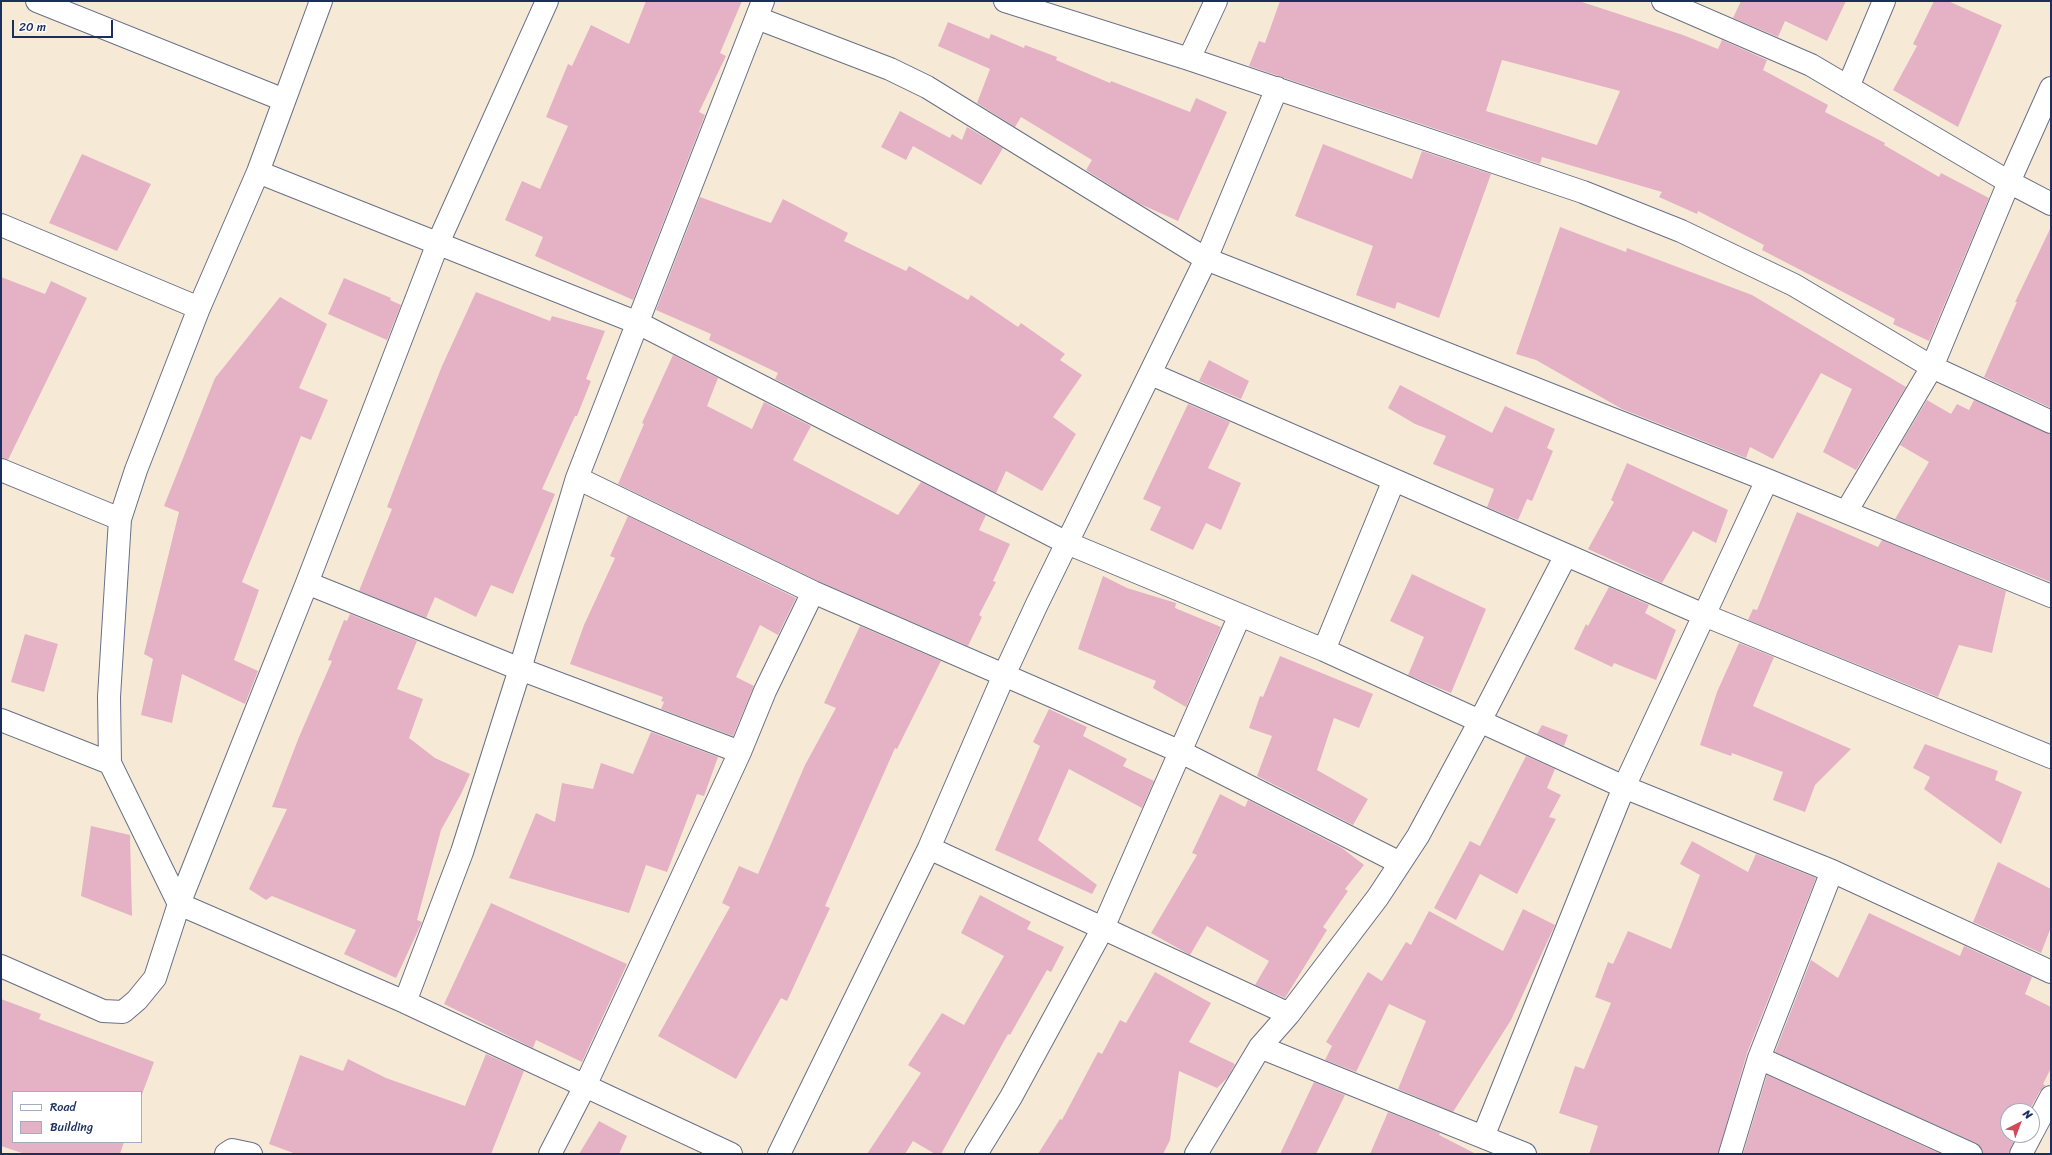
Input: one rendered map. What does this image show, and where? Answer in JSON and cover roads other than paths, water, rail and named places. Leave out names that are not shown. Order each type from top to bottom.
[{"type":"street","points":[[37,1],[284,100]]},
{"type":"street","points":[[321,1],[258,172],[199,308],[136,470],[120,519],[109,697],[110,763],[179,904],[405,1002],[731,1154]]},
{"type":"street","points":[[1,966],[104,1011],[123,1012],[137,1000],[155,978],[179,904],[307,583],[438,243],[547,1]]},
{"type":"street","points":[[1005,1],[1277,88],[1583,192],[1680,231],[1794,285],[1932,367],[2051,422]]},
{"type":"street","points":[[1189,59],[1216,1]]},
{"type":"street","points":[[1663,1],[1811,64],[2009,182],[2051,204]]},
{"type":"street","points":[[1848,87],[1884,1]]},
{"type":"street","points":[[405,1002],[462,852],[520,668],[576,478],[760,9],[927,87],[1206,259],[1767,480],[2051,596]]},
{"type":"street","points":[[779,1154],[929,848],[1004,675],[1067,543],[1152,374],[1206,259],[1277,88]]},
{"type":"street","points":[[1846,512],[1932,367],[2009,182],[2051,88]]},
{"type":"street","points":[[258,172],[638,323],[1067,543],[1324,650],[1624,787],[1832,871],[2051,972]]},
{"type":"street","points":[[1,225],[199,308]]},
{"type":"street","points":[[1152,374],[1704,615],[2051,757]]},
{"type":"street","points":[[1,470],[120,519]]},
{"type":"street","points":[[576,478],[813,592],[1181,752],[1400,863]]},
{"type":"street","points":[[1324,650],[1394,480]]},
{"type":"street","points":[[1483,1137],[1624,787],[1767,480]]},
{"type":"street","points":[[1196,1154],[1260,1048],[1378,897],[1418,836],[1480,721],[1566,555]]},
{"type":"street","points":[[307,583],[520,668],[740,752]]},
{"type":"street","points":[[550,1154],[585,1086],[740,752],[765,691],[813,592]]},
{"type":"street","points":[[976,1154],[1011,1097],[1103,928],[1240,615]]},
{"type":"street","points":[[1,720],[110,763]]},
{"type":"street","points":[[929,848],[1288,1014]]},
{"type":"street","points":[[1730,1154],[1760,1058],[1832,871]]},
{"type":"street","points":[[1260,1048],[1525,1154]]},
{"type":"street","points":[[1760,1058],[1971,1154]]},
{"type":"street","points":[[2040,1118],[2051,1097]]},
{"type":"street","points":[[2021,1154],[2027,1143]]},
{"type":"street","points":[[226,1154],[232,1150],[251,1154]]}]
